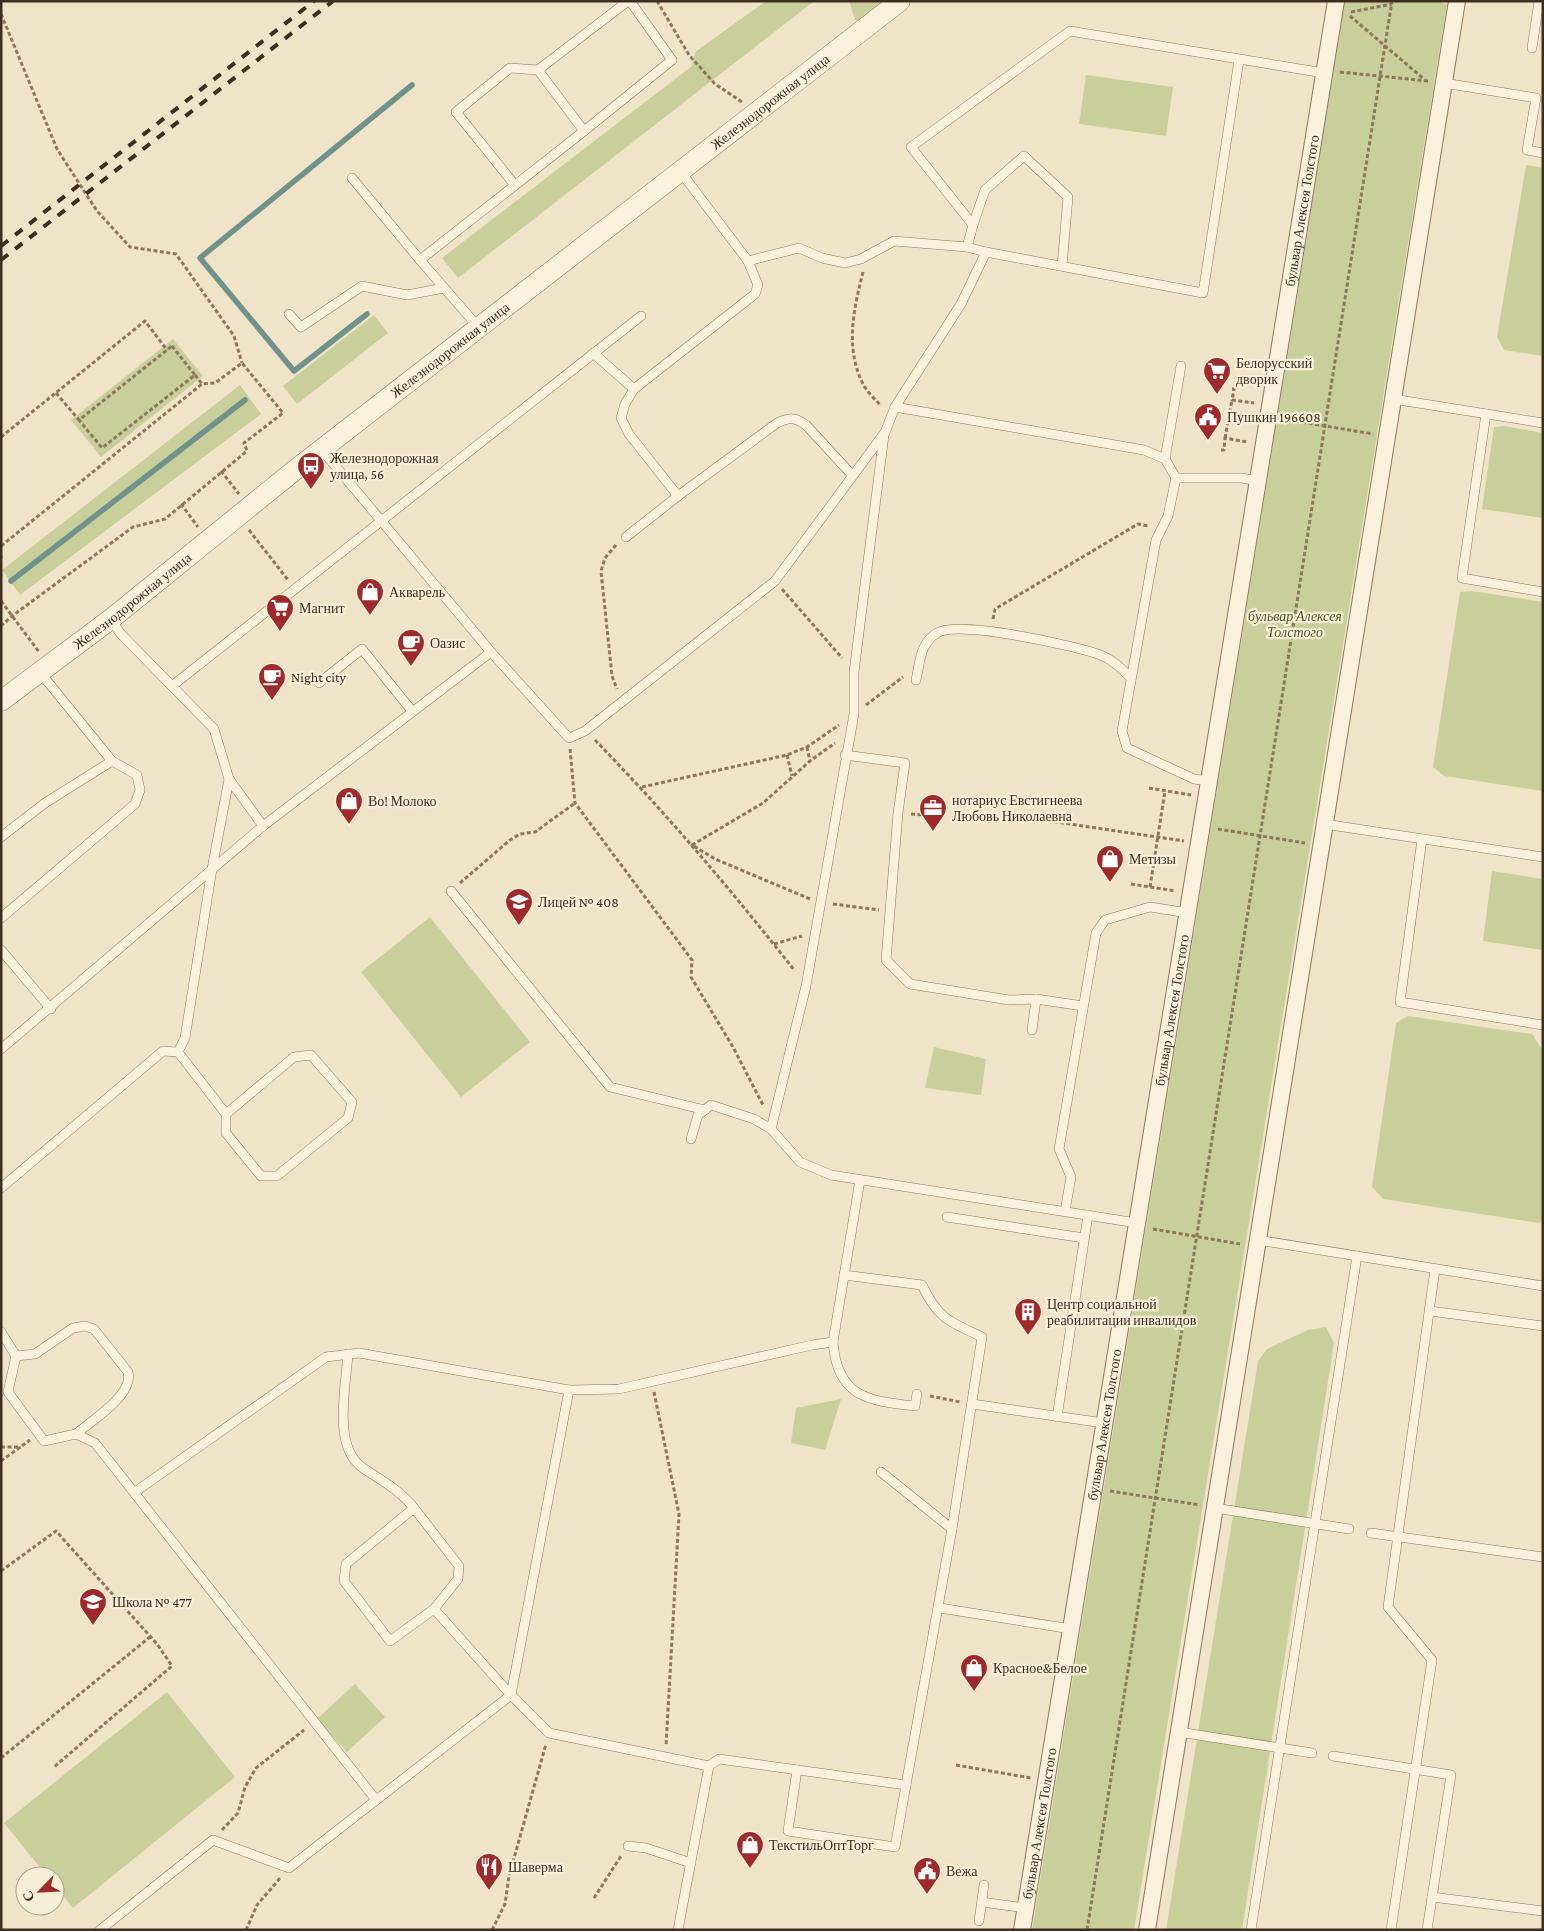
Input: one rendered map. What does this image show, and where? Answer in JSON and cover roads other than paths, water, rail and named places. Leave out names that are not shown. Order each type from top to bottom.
[{"type":"street","name":"Железнодорожная улица","points":[[1,701],[111,619],[322,450],[900,1]]},
{"type":"street","name":"бульвар Алексея Толстого","points":[[1022,1930],[1104,1423],[1145,1222],[1188,913],[1336,1]]},
{"type":"street","points":[[1147,1930],[1215,1508],[1252,1242],[1321,845],[1393,399],[1438,82],[1457,1]]},
{"type":"lane","points":[[420,260],[672,60],[629,1],[538,70],[510,68],[456,112],[514,184]]},
{"type":"lane","points":[[1532,48],[1539,1]]},
{"type":"lane","points":[[973,225],[911,147],[1070,31],[1324,73]]},
{"type":"lane","points":[[748,261],[799,248],[822,258],[845,263],[862,259],[894,241],[967,247],[1203,293],[1239,60]]},
{"type":"lane","points":[[538,70],[584,131]]},
{"type":"lane","points":[[1438,82],[1536,98],[1527,150],[1543,153]]},
{"type":"lane","points":[[967,247],[985,190],[1024,156],[1068,197],[1062,266]]},
{"type":"lane","points":[[678,496],[628,434],[621,418],[625,404],[634,390],[755,294],[758,284],[748,261],[680,171]]},
{"type":"lane","points":[[352,178],[479,329]]},
{"type":"lane","points":[[772,1126],[806,986],[819,902],[854,714],[854,672],[884,434],[889,417],[961,304],[986,252]]},
{"type":"lane","points":[[289,314],[301,328],[362,286],[407,295],[444,288]]},
{"type":"lane","points":[[172,686],[641,316]]},
{"type":"lane","points":[[593,353],[634,390]]},
{"type":"lane","points":[[1165,459],[1182,366]]},
{"type":"lane","points":[[1393,399],[1543,423]]},
{"type":"lane","points":[[895,407],[1144,450],[1165,459],[1176,478],[1168,516],[1156,540],[1122,731],[1127,748],[1194,779],[1209,781]]},
{"type":"lane","points":[[1486,414],[1462,578],[1543,592]]},
{"type":"lane","points":[[626,537],[777,422],[787,418],[798,419],[806,425],[852,475]]},
{"type":"lane","points":[[322,450],[491,652],[569,738],[586,731],[775,581],[884,434]]},
{"type":"lane","points":[[1176,478],[1242,478],[1258,481]]},
{"type":"lane","points":[[111,619],[120,633],[214,729],[229,779],[263,826]]},
{"type":"lane","points":[[916,680],[924,643],[938,632],[953,628],[1025,636],[1098,654],[1115,662],[1132,678]]},
{"type":"lane","points":[[319,683],[362,649],[412,711]]},
{"type":"lane","points":[[1,1049],[51,1009],[263,826],[491,652]]},
{"type":"lane","points":[[1,918],[135,804],[140,790],[137,775],[112,761],[44,668]]},
{"type":"lane","points":[[845,755],[906,763],[898,813],[886,960],[910,984],[1009,1000],[1036,999],[1083,1006]]},
{"type":"lane","points":[[1,837],[46,803],[112,761]]},
{"type":"lane","points":[[178,1052],[186,1038],[212,870],[229,779]]},
{"type":"lane","points":[[1324,824],[1543,857]]},
{"type":"lane","points":[[1422,839],[1400,1002],[1543,1024]]},
{"type":"lane","points":[[451,891],[610,1087],[706,1110]]},
{"type":"lane","points":[[1065,1211],[1071,1177],[1059,1149],[1096,933],[1105,920],[1150,907],[1188,913]]},
{"type":"lane","points":[[1,950],[51,1009]]},
{"type":"lane","points":[[1032,1030],[1036,999]]},
{"type":"lane","points":[[1,1188],[163,1051],[178,1052],[226,1114],[226,1132],[261,1176],[277,1176],[348,1118],[352,1102],[311,1055],[294,1057],[226,1114]]},
{"type":"lane","points":[[691,1139],[698,1115],[711,1105],[772,1126],[800,1162],[831,1175],[1088,1215],[1145,1222]]},
{"type":"lane","points":[[860,1180],[833,1342],[834,1363],[851,1389],[876,1402],[915,1406],[917,1394]]},
{"type":"lane","points":[[1057,1417],[1088,1215]]},
{"type":"lane","points":[[947,1217],[1084,1238]]},
{"type":"lane","points":[[1252,1242],[1357,1256],[1543,1286]]},
{"type":"lane","points":[[1251,1930],[1357,1256]]},
{"type":"lane","points":[[1391,1930],[1432,1660],[1388,1607],[1435,1268]]},
{"type":"lane","points":[[797,1770],[788,1832],[895,1846],[940,1608],[982,1337],[944,1319],[929,1300],[922,1285],[844,1275]]},
{"type":"lane","points":[[1430,1311],[1543,1326]]},
{"type":"lane","points":[[1,1332],[16,1356],[8,1392],[44,1441],[76,1434],[123,1395],[130,1379],[128,1372],[94,1329],[85,1326],[73,1328],[35,1354],[16,1356]]},
{"type":"lane","points":[[135,1492],[326,1358],[359,1353],[569,1390],[619,1389],[812,1344],[833,1342]]},
{"type":"lane","points":[[348,1354],[343,1434],[350,1453],[361,1467],[386,1481],[404,1495],[459,1566],[458,1579],[434,1609],[390,1641],[344,1581],[346,1564],[414,1508]]},
{"type":"lane","points":[[100,1930],[213,1840],[289,1868],[511,1695],[569,1390]]},
{"type":"lane","points":[[972,1404],[1104,1423]]},
{"type":"lane","points":[[76,1434],[95,1443],[376,1800]]},
{"type":"lane","points":[[881,1472],[952,1529]]},
{"type":"lane","points":[[1215,1508],[1349,1529]]},
{"type":"lane","points":[[1371,1533],[1543,1557]]},
{"type":"lane","points":[[940,1608],[1071,1629]]},
{"type":"lane","points":[[434,1609],[511,1695],[549,1733],[709,1766]]},
{"type":"lane","points":[[1178,1732],[1312,1753]]},
{"type":"lane","points":[[1332,1756],[1451,1775],[1427,1930]]},
{"type":"lane","points":[[678,1930],[709,1766],[719,1759],[906,1785]]},
{"type":"lane","points":[[628,1846],[646,1848],[690,1862]]},
{"type":"lane","points":[[979,1921],[984,1885]]},
{"type":"lane","points":[[1432,1897],[1543,1911]]},
{"type":"lane","points":[[982,1902],[1026,1908]]},
{"type":"waterway","points":[[367,314],[294,371],[200,258],[412,85]]},
{"type":"waterway","points":[[11,581],[245,400]]},
{"type":"railway","points":[[1,246],[314,1]]},
{"type":"railway","points":[[1,260],[333,1]]},
{"type":"place","name":"Белорусский дворик","points":[[1217,395]]},
{"type":"place","name":"Пушкин 196608","points":[[1208,441]]},
{"type":"place","name":"Железнодорожная улица, 56","points":[[311,490]]},
{"type":"place","name":"Акварель","points":[[370,616]]},
{"type":"place","name":"Магнит","points":[[280,632]]},
{"type":"place","name":"Оазис","points":[[411,667]]},
{"type":"place","name":"Night city","points":[[272,701]]},
{"type":"place","name":"Во! Молоко","points":[[349,825]]},
{"type":"place","name":"нотариус Евстигнеева Любовь Николаевна","points":[[933,832]]},
{"type":"place","name":"Метизы","points":[[1110,883]]},
{"type":"place","name":"Лицей № 408","points":[[519,926]]},
{"type":"place","name":"Центр социальной реабилитации инвалидов","points":[[1028,1336]]},
{"type":"place","name":"Школа № 477","points":[[93,1626]]},
{"type":"place","name":"Красное&Белое","points":[[974,1692]]},
{"type":"place","name":"ТекстильОптТорг","points":[[750,1869]]},
{"type":"place","name":"Шаверма","points":[[489,1891]]},
{"type":"place","name":"Вежа","points":[[927,1895]]}]
